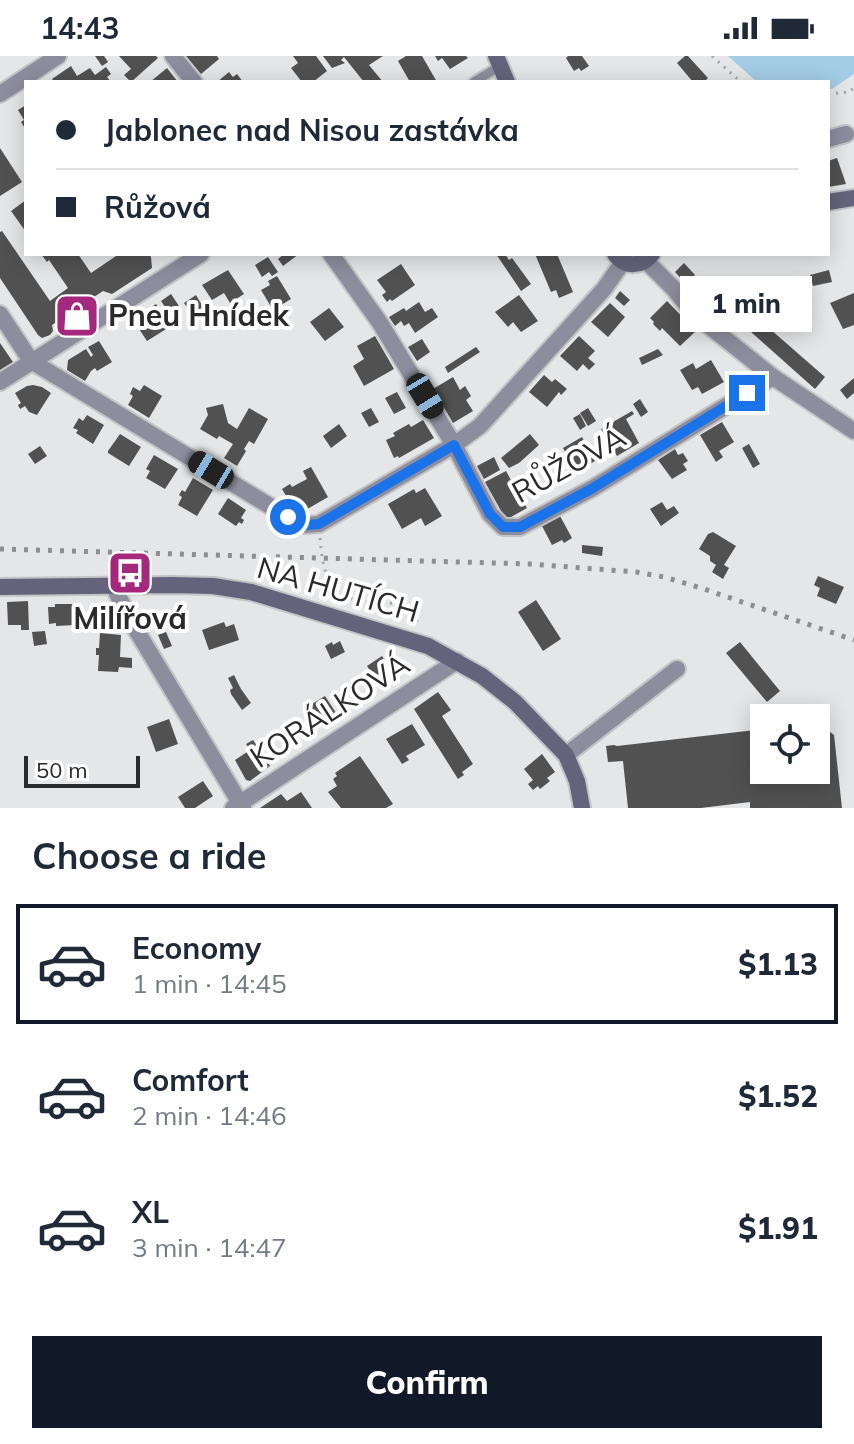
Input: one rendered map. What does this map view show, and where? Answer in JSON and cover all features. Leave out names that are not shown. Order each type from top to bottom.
[{"type":"street","points":[[0,94],[58,56]]},
{"type":"street","points":[[173,56],[192,80]]},
{"type":"street","points":[[498,61],[506,80]]},
{"type":"street","points":[[830,138],[846,134]]},
{"type":"street","points":[[830,202],[854,198]]},
{"type":"street","points":[[0,382],[198,256]]},
{"type":"street","name":"RŮŽOVÁ","points":[[332,256],[380,323],[454,445],[490,514],[503,527],[520,527],[593,488],[773,377]]},
{"type":"street","points":[[0,314],[31,361],[306,525],[319,524],[454,445],[480,426],[604,289],[619,258],[632,265],[649,257],[694,314],[773,377],[854,431]]},
{"type":"street","points":[[113,585],[129,618],[239,806]]},
{"type":"street","name":"NA HUTÍCH","points":[[0,587],[213,586],[251,592],[428,646],[482,676],[515,702],[566,755],[577,781],[582,808]]},
{"type":"street","name":"KORÁLKOVÁ","points":[[239,806],[457,661]]},
{"type":"street","points":[[566,755],[677,669]]},
{"type":"lane","points":[[476,80],[498,61]]},
{"type":"path","points":[[712,56],[739,80]]},
{"type":"path","points":[[830,94],[849,92],[854,88]]},
{"type":"path","points":[[319,524],[326,575],[335,590],[349,599],[395,604],[409,613],[423,629]]},
{"type":"water","points":[[728,56],[854,56],[854,74],[832,89],[830,80],[755,80]]},
{"type":"building","points":[[95,56],[104,56],[108,62],[102,66]]},
{"type":"building","points":[[119,56],[158,58],[133,80],[124,75],[131,69]]},
{"type":"building","points":[[186,56],[217,56],[219,59],[201,74]]},
{"type":"building","points":[[293,56],[316,56],[327,71],[316,80],[300,80],[291,68],[298,63]]},
{"type":"building","points":[[323,56],[383,56],[369,65],[381,80],[362,80],[344,57],[341,60],[345,63],[332,68]]},
{"type":"building","points":[[406,56],[422,56],[436,80],[409,80],[398,61]]},
{"type":"building","points":[[435,56],[468,58],[450,69],[442,58],[438,61]]},
{"type":"building","points":[[582,56],[589,66],[574,71],[566,58]]},
{"type":"building","points":[[688,56],[708,78],[691,80],[677,63]]},
{"type":"building","points":[[71,66],[77,76],[90,68],[95,75],[106,67],[111,74],[107,77],[109,80],[52,79]]},
{"type":"building","points":[[167,68],[176,80],[152,80]]},
{"type":"building","points":[[229,72],[233,77],[237,74],[242,80],[219,80]]},
{"type":"building","points":[[24,106],[24,120],[18,110]]},
{"type":"building","points":[[0,148],[22,182],[0,196]]},
{"type":"building","points":[[837,158],[846,184],[830,187],[830,160]]},
{"type":"building","points":[[24,201],[24,229],[11,211]]},
{"type":"building","points":[[0,232],[50,301],[68,288],[49,260],[47,262],[42,256],[79,256],[91,273],[116,256],[150,256],[152,268],[112,294],[103,291],[52,325],[50,335],[42,338],[0,278]]},
{"type":"building","points":[[282,256],[296,256],[283,266],[278,259]]},
{"type":"building","points":[[497,256],[512,258],[531,284],[521,291]]},
{"type":"building","points":[[536,256],[558,256],[573,292],[559,298],[556,290],[551,292]]},
{"type":"building","points":[[268,257],[278,272],[272,276],[269,272],[262,277],[255,265]]},
{"type":"building","points":[[684,263],[695,275],[686,284],[675,272]]},
{"type":"building","points":[[401,264],[415,285],[387,302],[382,295],[386,292],[377,280]]},
{"type":"building","points":[[228,270],[244,294],[230,303],[224,293],[212,300],[202,285]]},
{"type":"building","points":[[829,270],[832,282],[813,286],[810,275]]},
{"type":"building","points":[[277,276],[291,299],[273,310],[261,290]]},
{"type":"building","points":[[620,291],[630,300],[624,306],[615,298]]},
{"type":"building","points":[[854,293],[854,325],[843,329],[830,303]]},
{"type":"building","points":[[171,294],[179,306],[169,313],[161,301]]},
{"type":"building","points":[[196,295],[203,307],[192,314],[184,303]]},
{"type":"building","points":[[519,295],[538,321],[521,332],[513,322],[508,327],[495,312]]},
{"type":"building","points":[[667,301],[696,331],[680,346],[662,328],[660,331],[650,318]]},
{"type":"building","points":[[419,302],[425,312],[432,308],[438,317],[415,333],[409,323],[404,326],[401,321],[395,326],[389,317]]},
{"type":"building","points":[[610,303],[625,317],[608,337],[591,322]]},
{"type":"building","points":[[156,304],[171,326],[147,341],[133,320]]},
{"type":"building","points":[[329,308],[344,327],[325,341],[310,322]]},
{"type":"building","points":[[761,321],[825,377],[815,389],[751,332]]},
{"type":"building","points":[[375,336],[394,369],[364,386],[353,366],[364,359],[357,346]]},
{"type":"building","points":[[579,336],[595,351],[588,358],[595,364],[589,370],[583,364],[577,371],[560,356]]},
{"type":"building","points":[[422,339],[430,352],[417,361],[408,347]]},
{"type":"building","points":[[99,341],[112,362],[97,371],[95,368],[85,381],[67,370],[68,360],[86,349],[91,357],[93,355],[88,347]]},
{"type":"building","points":[[0,343],[13,362],[0,370]]},
{"type":"building","points":[[476,347],[480,352],[448,373],[445,367]]},
{"type":"building","points":[[658,349],[663,355],[642,365],[639,358]]},
{"type":"building","points":[[711,360],[724,382],[702,394],[698,387],[692,390],[680,370],[693,363],[696,369]]},
{"type":"building","points":[[544,375],[567,389],[561,395],[559,392],[547,407],[529,392]]},
{"type":"building","points":[[453,377],[460,390],[465,386],[471,396],[466,400],[473,411],[453,423],[433,389]]},
{"type":"building","points":[[854,378],[854,393],[847,399],[840,390]]},
{"type":"building","points":[[33,385],[51,393],[37,415],[25,406],[20,409],[18,405],[21,403],[15,393]]},
{"type":"building","points":[[144,385],[162,396],[149,418],[128,405],[133,396],[130,394],[133,387],[140,391]]},
{"type":"building","points":[[397,392],[406,408],[394,414],[385,398]]},
{"type":"building","points":[[640,399],[648,412],[641,417],[633,404]]},
{"type":"building","points":[[223,404],[228,423],[237,429],[249,408],[268,419],[254,444],[249,441],[237,466],[224,458],[233,444],[200,429],[208,415],[206,408]]},
{"type":"building","points":[[371,408],[379,422],[369,427],[361,413]]},
{"type":"building","points":[[588,408],[596,421],[588,426],[580,413]]},
{"type":"building","points":[[632,411],[634,414],[626,419],[639,443],[617,456],[601,429]]},
{"type":"building","points":[[580,414],[586,426],[580,430],[573,418]]},
{"type":"building","points":[[87,415],[104,425],[93,444],[73,428],[79,418],[83,421]]},
{"type":"building","points":[[423,420],[434,438],[394,458],[386,440],[409,424],[411,427]]},
{"type":"building","points":[[722,422],[734,442],[719,451],[723,457],[716,462],[700,435]]},
{"type":"building","points":[[339,424],[347,436],[331,448],[323,436]]},
{"type":"building","points":[[120,434],[141,447],[129,466],[108,453]]},
{"type":"building","points":[[530,434],[539,445],[509,468],[501,458]]},
{"type":"building","points":[[582,437],[595,461],[576,472],[563,448]]},
{"type":"building","points":[[749,444],[760,464],[753,468],[742,448]]},
{"type":"building","points":[[40,446],[47,456],[35,464],[28,454]]},
{"type":"building","points":[[675,449],[678,455],[683,453],[688,461],[683,464],[687,470],[672,479],[658,460]]},
{"type":"building","points":[[154,455],[178,469],[165,489],[146,478],[150,471],[146,469]]},
{"type":"building","points":[[494,457],[500,470],[484,479],[477,466]]},
{"type":"building","points":[[311,467],[328,497],[304,511],[296,497],[289,501],[282,489],[307,479],[303,471]]},
{"type":"building","points":[[506,471],[512,482],[518,479],[525,491],[519,495],[527,508],[506,520],[485,482]]},
{"type":"building","points":[[193,478],[213,490],[197,516],[178,505],[182,497],[179,495],[182,490],[185,492]]},
{"type":"building","points":[[425,488],[442,516],[425,526],[421,518],[402,529],[388,504],[414,489],[416,493]]},
{"type":"building","points":[[228,498],[246,510],[241,518],[244,520],[242,524],[239,522],[236,526],[218,514]]},
{"type":"building","points":[[662,502],[667,510],[674,506],[679,513],[661,526],[650,509]]},
{"type":"building","points":[[560,516],[572,538],[552,545],[542,526]]},
{"type":"building","points":[[713,532],[736,546],[724,565],[729,568],[723,579],[712,572],[716,565],[710,561],[710,556],[699,549],[708,534]]},
{"type":"building","points":[[582,545],[603,547],[602,556],[582,553]]},
{"type":"building","points":[[818,576],[844,587],[836,604],[817,596],[820,588],[814,585]]},
{"type":"building","points":[[536,600],[561,639],[543,651],[518,612]]},
{"type":"building","points":[[28,601],[29,630],[21,630],[21,625],[8,625],[7,602]]},
{"type":"building","points":[[55,604],[74,604],[75,625],[49,624],[48,607],[55,607]]},
{"type":"building","points":[[224,622],[226,627],[234,624],[239,640],[209,650],[202,630]]},
{"type":"building","points":[[45,631],[47,644],[34,646],[32,632]]},
{"type":"building","points":[[166,632],[172,646],[164,649],[158,635]]},
{"type":"building","points":[[100,633],[121,635],[120,657],[132,658],[132,668],[119,667],[118,672],[98,671],[96,648],[99,648]]},
{"type":"building","points":[[340,641],[345,652],[331,659],[325,646]]},
{"type":"building","points":[[740,642],[780,691],[767,702],[726,653]]},
{"type":"building","points":[[382,656],[396,678],[381,688],[367,666]]},
{"type":"building","points":[[234,675],[251,703],[242,710],[230,690],[233,688],[228,678]]},
{"type":"building","points":[[438,692],[451,710],[442,716],[473,764],[458,779],[414,709]]},
{"type":"building","points":[[325,696],[338,716],[317,729],[304,709]]},
{"type":"building","points":[[169,719],[178,744],[156,752],[147,727]]},
{"type":"building","points":[[412,724],[425,745],[406,756],[409,760],[402,764],[386,739]]},
{"type":"building","points":[[750,731],[750,784],[830,784],[830,732],[834,735],[842,808],[750,808],[750,802],[701,808],[628,808],[623,761],[608,762],[606,746]]},
{"type":"building","points":[[253,740],[270,766],[250,781],[246,780],[235,760],[250,750],[246,744]]},
{"type":"building","points":[[542,754],[555,772],[547,778],[550,781],[533,790],[528,784],[533,780],[524,769]]},
{"type":"building","points":[[360,756],[393,804],[386,808],[341,808],[328,792],[337,786],[333,779],[337,776],[335,773]]},
{"type":"building","points":[[203,781],[213,796],[195,808],[185,808],[178,797]]},
{"type":"building","points":[[301,792],[312,808],[260,808],[281,794],[287,801]]},
{"type":"railway","points":[[0,549],[530,564],[636,572],[701,588],[854,640]]},
{"type":"place","name":"Pneu Hnídek","points":[[77,316]]},
{"type":"place","name":"Milířová","points":[[130,573]]},
{"type":"route","points":[[288,517],[306,525],[319,524],[454,445],[490,514],[503,527],[520,527],[593,488],[747,393]]}]
